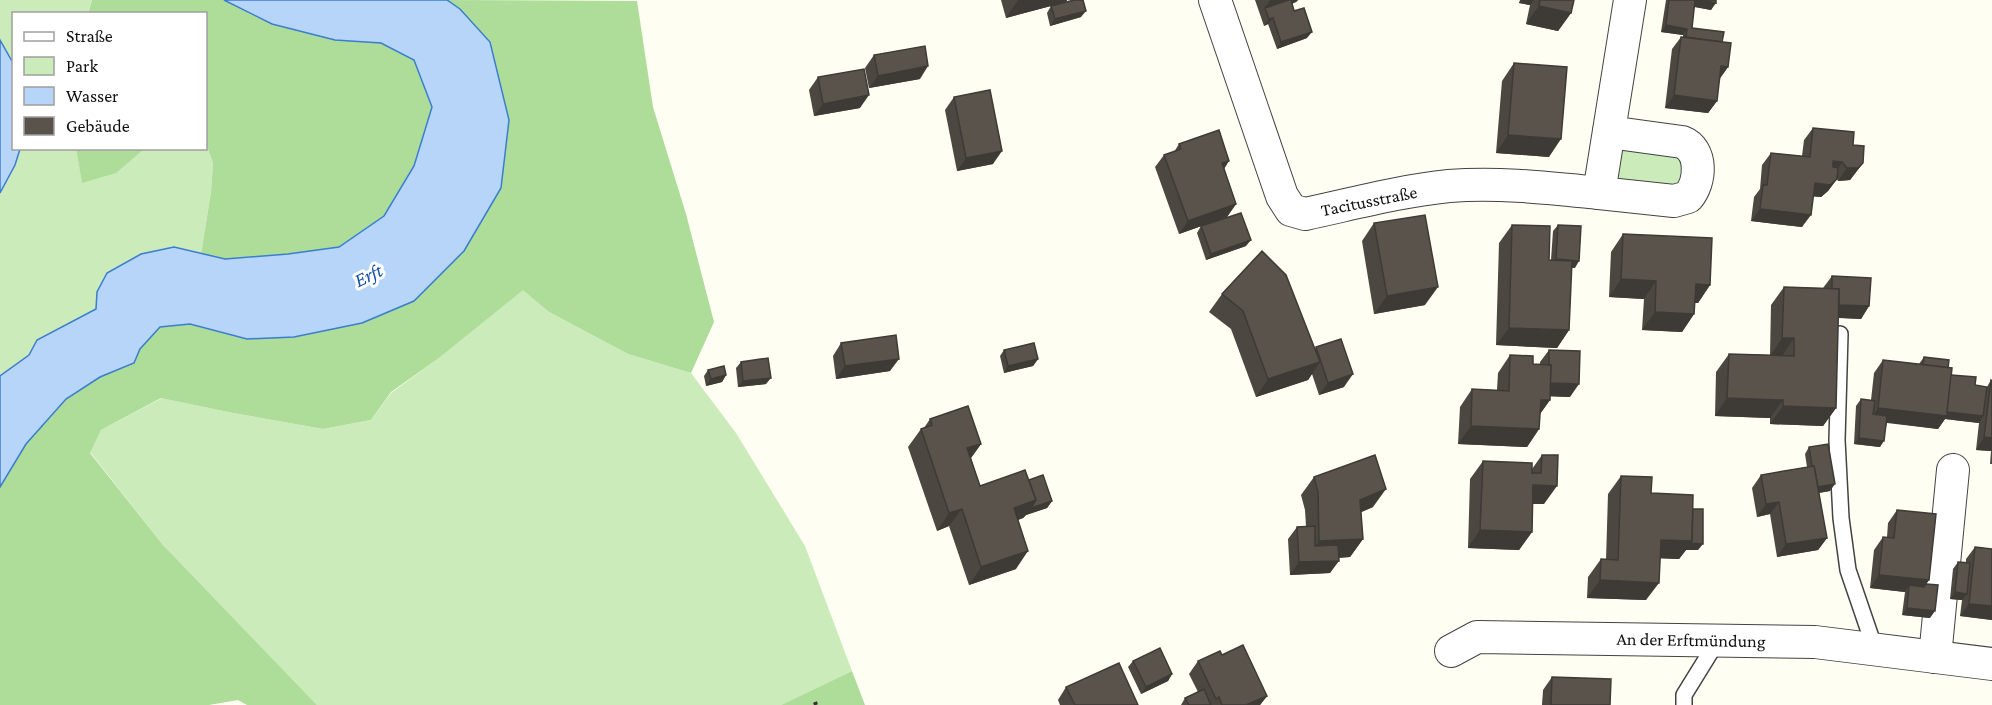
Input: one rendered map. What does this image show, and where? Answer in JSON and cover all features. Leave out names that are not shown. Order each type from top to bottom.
[{"type":"street","name":"Tacitusstraße","points":[[1215,0],[1282,195],[1291,210],[1305,214],[1412,191],[1450,186],[1520,185],[1674,201],[1688,197],[1695,187],[1698,163],[1697,156],[1688,144],[1609,132]]},
{"type":"street","points":[[1599,193],[1630,0]]},
{"type":"street","points":[[1935,657],[1953,470]]},
{"type":"street","name":"An der Erftmündung","points":[[1451,651],[1477,636],[1815,642],[1992,664]]},
{"type":"lane","points":[[1840,334],[1837,440],[1841,518],[1848,570],[1875,649]]},
{"type":"lane","points":[[1683,705],[1684,695],[1718,640]]},
{"type":"green space","points":[[0,0],[92,0],[88,12],[12,12],[12,61],[0,40]]},
{"type":"green space","points":[[92,0],[224,0],[273,24],[335,40],[381,43],[414,60],[432,106],[414,166],[384,216],[340,247],[225,259],[201,254],[211,192],[213,163],[207,147],[207,12],[89,12]]},
{"type":"green space","points":[[447,0],[637,1],[653,107],[686,214],[714,322],[691,373],[628,354],[549,312],[523,290],[439,358],[391,392],[371,420],[323,429],[161,398],[101,430],[90,453],[163,545],[317,705],[247,705],[238,700],[209,705],[0,705],[0,487],[26,444],[66,399],[100,377],[134,363],[140,349],[160,327],[190,324],[247,339],[294,337],[362,323],[414,301],[464,251],[501,188],[460,9]]},
{"type":"green space","points":[[207,147],[213,163],[211,192],[201,254],[174,247],[141,254],[108,273],[97,292],[96,309],[37,340],[29,355],[0,376],[0,193],[15,165],[20,150],[76,150],[82,182],[142,150],[207,150]]},
{"type":"green space","points":[[76,150],[143,150],[116,173],[82,183]]},
{"type":"green space","points":[[1634,150],[1676,156],[1683,160],[1681,190],[1619,184],[1614,174],[1618,154]]},
{"type":"green space","points":[[523,289],[549,312],[628,354],[691,373],[736,433],[805,546],[852,671],[781,705],[317,705],[163,545],[90,452],[101,430],[162,398],[323,429],[371,420],[391,393],[439,358]]},
{"type":"green space","points":[[852,671],[865,705],[781,705]]},
{"type":"water","name":"Erft","points":[[224,0],[447,0],[460,9],[490,42],[509,120],[501,188],[464,251],[414,301],[362,323],[294,337],[247,339],[190,324],[160,327],[140,349],[134,363],[100,377],[66,399],[26,444],[0,487],[0,376],[29,355],[37,340],[96,309],[97,292],[107,273],[141,254],[174,247],[225,259],[339,247],[384,216],[414,166],[432,107],[414,60],[381,43],[335,40],[272,24]]},
{"type":"water","points":[[0,40],[12,61],[12,150],[20,150],[15,165],[0,193]]},
{"type":"building","points":[[1083,0],[1086,11],[1055,19],[1051,6]]},
{"type":"building","points":[[1291,0],[1294,11],[1304,8],[1312,32],[1281,42],[1273,18],[1269,19],[1265,8]]},
{"type":"building","points":[[1540,0],[1574,0],[1571,13],[1539,6]]},
{"type":"building","points":[[1669,0],[1695,0],[1692,28],[1724,32],[1722,42],[1686,37],[1687,29],[1666,25]]},
{"type":"building","points":[[1698,0],[1716,0],[1716,3]]},
{"type":"building","points":[[1681,37],[1731,43],[1728,67],[1721,66],[1717,101],[1674,95]]},
{"type":"building","points":[[925,46],[928,66],[878,76],[874,55]]},
{"type":"building","points":[[1514,63],[1567,67],[1561,139],[1508,135]]},
{"type":"building","points":[[864,69],[869,95],[823,104],[818,77]]},
{"type":"building","points":[[990,90],[1002,151],[966,158],[954,97]]},
{"type":"building","points":[[1813,128],[1854,132],[1853,145],[1864,146],[1863,163],[1858,168],[1847,168],[1842,162],[1833,161],[1833,167],[1838,168],[1837,179],[1830,185],[1815,183],[1811,215],[1760,209],[1763,185],[1767,185],[1771,153],[1810,157]]},
{"type":"building","points":[[1219,130],[1229,161],[1222,163],[1236,204],[1188,221],[1164,155],[1181,149],[1179,144]]},
{"type":"building","points":[[1241,213],[1251,240],[1211,254],[1201,226]]},
{"type":"building","points":[[1425,215],[1438,287],[1387,296],[1374,223]]},
{"type":"building","points":[[1512,225],[1550,226],[1549,260],[1572,261],[1569,330],[1509,328]]},
{"type":"building","points":[[1558,225],[1581,226],[1579,261],[1556,259]]},
{"type":"building","points":[[1623,234],[1712,238],[1710,285],[1696,284],[1694,314],[1655,312],[1656,281],[1621,279]]},
{"type":"building","points":[[1262,251],[1286,275],[1320,362],[1268,379],[1243,311],[1222,294]]},
{"type":"building","points":[[1832,276],[1871,278],[1869,306],[1839,305],[1839,289],[1832,289]]},
{"type":"building","points":[[1784,287],[1839,289],[1836,408],[1783,406],[1783,400],[1727,398],[1729,354],[1794,356],[1794,338],[1782,338]]},
{"type":"building","points":[[896,335],[899,359],[845,366],[841,343]]},
{"type":"building","points":[[1341,339],[1353,374],[1328,383],[1316,347]]},
{"type":"building","points":[[1034,343],[1038,359],[1008,366],[1004,350]]},
{"type":"building","points":[[1549,350],[1580,351],[1579,384],[1550,383]]},
{"type":"building","points":[[1510,355],[1533,356],[1533,364],[1551,365],[1550,400],[1541,400],[1539,429],[1471,426],[1472,389],[1509,391]]},
{"type":"building","points":[[1924,357],[1949,360],[1948,368],[1923,365]]},
{"type":"building","points":[[768,358],[771,378],[743,381],[741,362]]},
{"type":"building","points":[[1883,360],[1952,368],[1947,416],[1878,408]]},
{"type":"building","points":[[724,366],[726,375],[711,379],[708,370]]},
{"type":"building","points":[[1951,375],[1976,377],[1975,385],[1987,387],[1983,416],[1947,412]]},
{"type":"building","points":[[1992,381],[1992,438],[1984,437]]},
{"type":"building","points":[[1861,399],[1875,401],[1873,414],[1887,416],[1884,441],[1859,438]]},
{"type":"building","points":[[968,406],[981,444],[967,448],[980,486],[1025,470],[1036,500],[1014,508],[1028,551],[981,567],[962,509],[949,513],[921,429],[932,425],[930,419]]},
{"type":"building","points":[[1828,444],[1835,484],[1818,487],[1809,447]]},
{"type":"building","points":[[1375,455],[1386,489],[1360,500],[1363,539],[1319,541],[1318,492],[1314,477]]},
{"type":"building","points":[[1542,455],[1558,455],[1557,486],[1533,485],[1532,532],[1480,530],[1483,461],[1532,463],[1532,473],[1541,473]]},
{"type":"building","points":[[1814,466],[1827,538],[1786,544],[1779,502],[1766,504],[1761,475]]},
{"type":"building","points":[[1043,475],[1052,501],[1031,508],[1036,500],[1029,480]]},
{"type":"building","points":[[1621,476],[1652,477],[1651,493],[1693,495],[1692,541],[1661,540],[1659,583],[1600,580],[1601,559],[1618,560]]},
{"type":"building","points":[[1693,509],[1703,509],[1703,544],[1690,543],[1692,541]]},
{"type":"building","points":[[1897,510],[1936,514],[1929,580],[1879,575],[1883,537],[1894,538]]},
{"type":"building","points":[[1315,526],[1315,546],[1338,545],[1339,561],[1299,562],[1297,527]]},
{"type":"building","points":[[1975,547],[1992,549],[1992,606],[1969,604]]},
{"type":"building","points":[[1958,562],[1970,563],[1967,594],[1955,592]]},
{"type":"building","points":[[1926,584],[1938,585],[1935,611],[1907,608],[1909,585],[1924,587]]},
{"type":"building","points":[[1243,645],[1267,696],[1249,705],[1222,705],[1219,697],[1216,699],[1198,661],[1220,651],[1222,655]]},
{"type":"building","points":[[1160,648],[1172,674],[1146,687],[1133,661]]},
{"type":"building","points":[[1119,663],[1138,705],[1075,705],[1066,687]]},
{"type":"building","points":[[1552,677],[1611,679],[1610,705],[1551,705]]},
{"type":"building","points":[[1204,689],[1211,705],[1189,705],[1185,698]]}]
